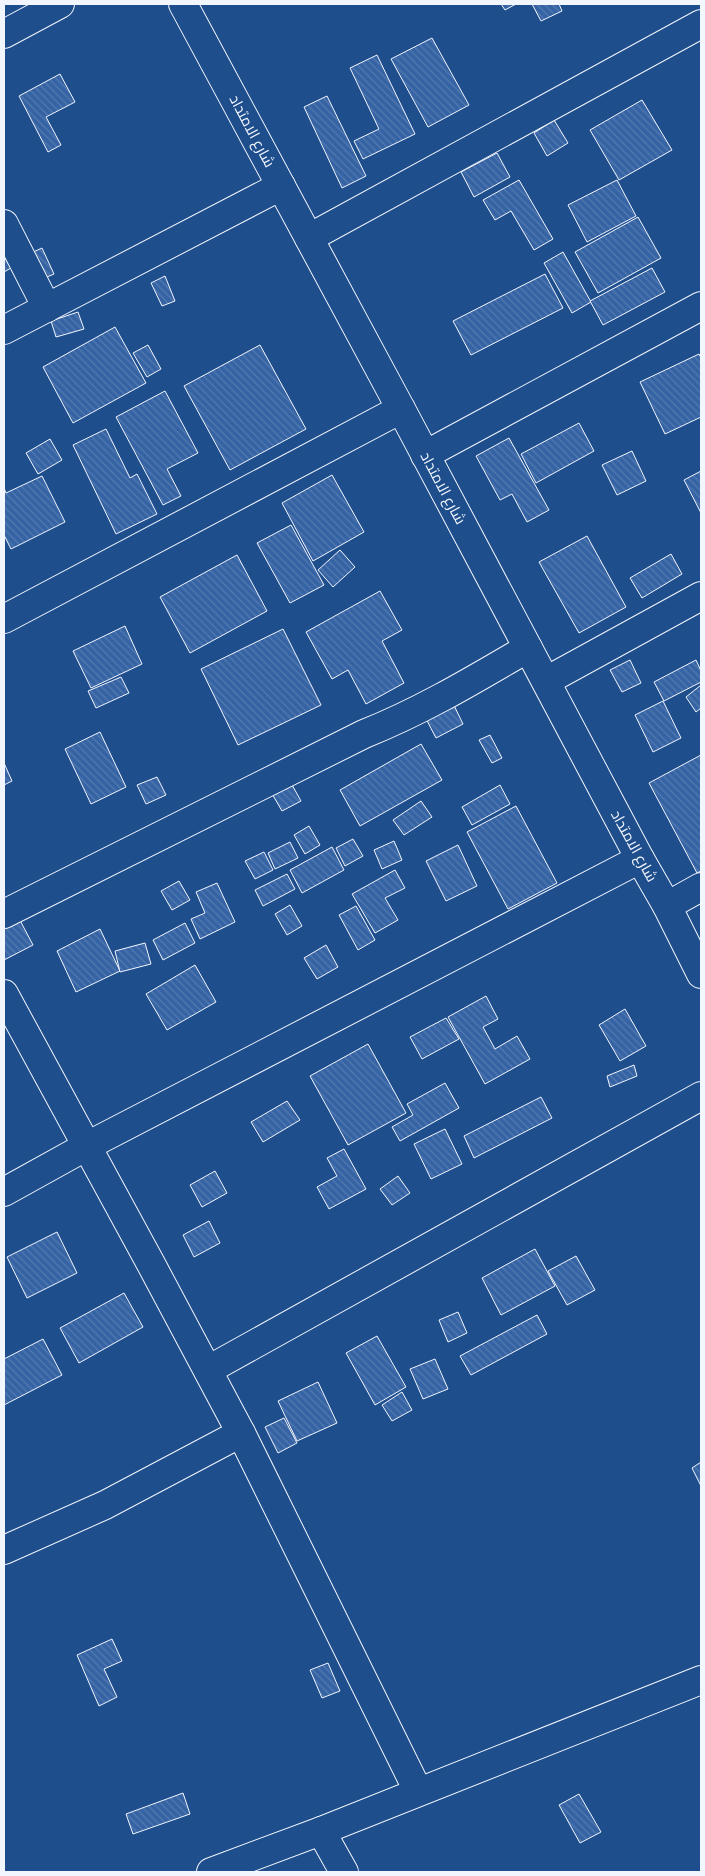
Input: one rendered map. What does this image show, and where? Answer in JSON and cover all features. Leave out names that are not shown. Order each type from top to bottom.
[{"type":"street","points":[[4,34],[60,4]]},
{"type":"street","name":"شارع الامتداد","points":[[182,4],[401,409],[640,859],[667,906],[701,974]]},
{"type":"street","points":[[309,238],[701,24]]},
{"type":"street","points":[[4,330],[281,186]]},
{"type":"street","points":[[4,224],[47,308]]},
{"type":"street","points":[[425,455],[701,306]]},
{"type":"street","points":[[4,619],[401,409]]},
{"type":"street","points":[[546,681],[701,596]]},
{"type":"street","points":[[4,914],[364,734],[426,706],[528,648]]},
{"type":"street","points":[[4,1192],[87,1146],[640,859]]},
{"type":"street","points":[[667,906],[701,887]]},
{"type":"street","points":[[4,994],[241,1433],[418,1791]]},
{"type":"street","points":[[208,1370],[701,1096]]},
{"type":"street","points":[[4,1550],[105,1505],[241,1433]]},
{"type":"street","points":[[211,1872],[321,1831],[701,1680]]},
{"type":"street","points":[[321,1831],[344,1872]]},
{"type":"building","points":[[501,4],[516,4],[505,10]]},
{"type":"building","points":[[532,4],[559,4],[562,11],[541,21]]},
{"type":"building","points":[[432,38],[469,105],[428,127],[391,59]]},
{"type":"building","points":[[377,55],[415,134],[363,159],[354,141],[379,129],[350,68]]},
{"type":"building","points":[[60,74],[75,102],[46,117],[61,145],[48,152],[19,96]]},
{"type":"building","points":[[327,96],[366,176],[342,188],[304,107]]},
{"type":"building","points":[[642,100],[672,150],[619,180],[590,130]]},
{"type":"building","points":[[554,120],[568,143],[547,156],[534,133]]},
{"type":"building","points":[[497,153],[510,177],[474,197],[461,172]]},
{"type":"building","points":[[519,180],[553,239],[534,250],[511,211],[495,220],[483,200]]},
{"type":"building","points":[[617,180],[636,216],[587,242],[568,205]]},
{"type":"building","points":[[638,217],[661,258],[598,293],[575,252]]},
{"type":"building","points":[[42,248],[54,274],[40,280],[29,254]]},
{"type":"building","points":[[563,252],[591,302],[572,313],[544,263]]},
{"type":"building","points":[[4,256],[11,268],[4,272]]},
{"type":"building","points":[[652,268],[665,292],[603,325],[590,301]]},
{"type":"building","points":[[545,274],[563,308],[471,355],[453,321]]},
{"type":"building","points":[[165,276],[175,301],[162,306],[151,283]]},
{"type":"building","points":[[78,312],[84,329],[56,337],[51,321]]},
{"type":"building","points":[[115,327],[146,383],[73,423],[43,367]]},
{"type":"building","points":[[148,345],[161,369],[147,377],[133,353]]},
{"type":"building","points":[[260,345],[306,429],[230,470],[184,386]]},
{"type":"building","points":[[699,354],[701,358],[701,417],[665,434],[640,382]]},
{"type":"building","points":[[165,391],[198,453],[167,469],[181,496],[163,505],[116,417]]},
{"type":"building","points":[[579,423],[594,451],[536,483],[521,454]]},
{"type":"building","points":[[106,429],[130,478],[137,474],[157,514],[116,534],[73,445]]},
{"type":"building","points":[[509,438],[549,510],[527,522],[512,494],[500,500],[476,456]]},
{"type":"building","points":[[50,439],[62,460],[38,474],[26,453]]},
{"type":"building","points":[[632,451],[646,481],[617,495],[602,465]]},
{"type":"building","points":[[701,471],[701,513],[684,480]]},
{"type":"building","points":[[332,475],[364,532],[313,561],[282,503]]},
{"type":"building","points":[[42,476],[65,522],[11,549],[4,535],[4,488],[6,493]]},
{"type":"building","points":[[291,525],[324,585],[290,603],[257,543]]},
{"type":"building","points":[[587,536],[626,607],[579,633],[539,562]]},
{"type":"building","points":[[340,550],[355,567],[333,587],[318,570]]},
{"type":"building","points":[[671,554],[682,574],[642,598],[630,578]]},
{"type":"building","points":[[237,555],[267,611],[190,653],[160,597]]},
{"type":"building","points":[[380,591],[402,630],[382,641],[404,683],[366,704],[348,670],[332,679],[306,632]]},
{"type":"building","points":[[125,626],[142,664],[91,688],[73,651]]},
{"type":"building","points":[[283,629],[321,705],[238,745],[201,669]]},
{"type":"building","points":[[630,660],[641,683],[622,692],[610,670]]},
{"type":"building","points":[[696,660],[701,671],[701,682],[664,701],[654,682]]},
{"type":"building","points":[[121,677],[129,693],[96,708],[88,691]]},
{"type":"building","points":[[701,685],[701,708],[696,712],[686,697]]},
{"type":"building","points":[[450,697],[463,724],[436,738],[422,711]]},
{"type":"building","points":[[663,701],[681,738],[653,752],[635,715]]},
{"type":"building","points":[[100,732],[126,787],[91,804],[65,749]]},
{"type":"building","points":[[490,735],[502,758],[492,763],[479,740]]},
{"type":"building","points":[[421,744],[442,780],[360,826],[340,790]]},
{"type":"building","points":[[701,755],[701,871],[697,873],[649,783]]},
{"type":"building","points":[[4,763],[12,781],[4,785]]},
{"type":"building","points":[[286,774],[301,801],[282,811],[267,785]]},
{"type":"building","points":[[157,777],[166,795],[146,804],[137,785]]},
{"type":"building","points":[[500,785],[510,804],[472,825],[462,807]]},
{"type":"building","points":[[421,801],[432,817],[404,835],[393,820]]},
{"type":"building","points":[[516,806],[557,883],[508,909],[467,832]]},
{"type":"building","points":[[309,826],[320,845],[305,854],[294,835]]},
{"type":"building","points":[[353,839],[363,856],[345,866],[336,848]]},
{"type":"building","points":[[394,841],[402,860],[382,869],[374,850]]},
{"type":"building","points":[[290,842],[298,858],[275,869],[268,853]]},
{"type":"building","points":[[458,845],[477,886],[446,901],[426,861]]},
{"type":"building","points":[[332,847],[344,870],[302,893],[290,870]]},
{"type":"building","points":[[264,852],[273,870],[255,879],[245,861]]},
{"type":"building","points":[[395,870],[405,888],[385,898],[398,920],[375,933],[352,894]]},
{"type":"building","points":[[287,874],[295,889],[263,906],[255,890]]},
{"type":"building","points":[[179,881],[190,900],[172,910],[161,891]]},
{"type":"building","points":[[217,883],[235,922],[200,939],[191,919],[205,913],[196,892]]},
{"type":"building","points":[[290,905],[302,926],[287,935],[275,914]]},
{"type":"building","points":[[356,906],[375,940],[358,950],[339,915]]},
{"type":"building","points":[[14,909],[33,945],[4,960],[4,914]]},
{"type":"building","points":[[185,923],[195,943],[163,960],[153,940]]},
{"type":"building","points":[[100,929],[120,971],[76,992],[57,951]]},
{"type":"building","points":[[145,943],[151,964],[120,972],[115,951]]},
{"type":"building","points":[[326,945],[338,967],[317,979],[304,958]]},
{"type":"building","points":[[195,965],[216,1002],[167,1030],[146,994]]},
{"type":"building","points":[[486,996],[498,1019],[483,1027],[495,1049],[517,1036],[530,1059],[485,1084],[448,1017]]},
{"type":"building","points":[[625,1009],[646,1046],[620,1061],[599,1025]]},
{"type":"building","points":[[446,1018],[459,1039],[422,1059],[410,1037]]},
{"type":"building","points":[[368,1044],[406,1113],[348,1145],[310,1076]]},
{"type":"building","points":[[634,1065],[637,1076],[610,1087],[607,1076]]},
{"type":"building","points":[[445,1083],[459,1108],[400,1141],[392,1127],[413,1115],[407,1104]]},
{"type":"building","points":[[541,1097],[552,1118],[474,1158],[464,1136]]},
{"type":"building","points":[[287,1101],[300,1120],[263,1142],[251,1122]]},
{"type":"building","points":[[445,1129],[462,1164],[431,1179],[414,1144]]},
{"type":"building","points":[[344,1149],[366,1189],[329,1209],[317,1187],[337,1176],[327,1158]]},
{"type":"building","points":[[215,1171],[227,1193],[202,1207],[190,1185]]},
{"type":"building","points":[[398,1176],[410,1193],[392,1205],[380,1189]]},
{"type":"building","points":[[209,1221],[220,1243],[194,1257],[183,1235]]},
{"type":"building","points":[[57,1232],[77,1273],[27,1298],[7,1257]]},
{"type":"building","points":[[535,1249],[555,1286],[501,1315],[482,1278]]},
{"type":"building","points":[[576,1256],[595,1290],[567,1305],[548,1271]]},
{"type":"building","points":[[124,1293],[143,1327],[79,1363],[60,1328]]},
{"type":"building","points":[[458,1312],[467,1333],[448,1342],[439,1320]]},
{"type":"building","points":[[537,1315],[547,1334],[471,1375],[460,1356]]},
{"type":"building","points":[[377,1336],[406,1387],[375,1405],[346,1353]]},
{"type":"building","points":[[43,1339],[62,1375],[4,1405],[4,1359]]},
{"type":"building","points":[[435,1359],[448,1389],[423,1399],[410,1369]]},
{"type":"building","points":[[318,1382],[337,1423],[297,1441],[278,1401]]},
{"type":"building","points":[[402,1392],[412,1410],[392,1421],[382,1405]]},
{"type":"building","points":[[284,1418],[297,1443],[278,1453],[265,1427]]},
{"type":"building","points":[[701,1462],[701,1486],[692,1468]]},
{"type":"building","points":[[112,1639],[122,1661],[104,1669],[117,1697],[99,1706],[77,1655]]},
{"type":"building","points":[[328,1663],[340,1691],[322,1698],[310,1670]]},
{"type":"building","points":[[183,1793],[190,1814],[133,1834],[126,1814]]},
{"type":"building","points":[[579,1794],[601,1832],[580,1843],[559,1805]]}]
